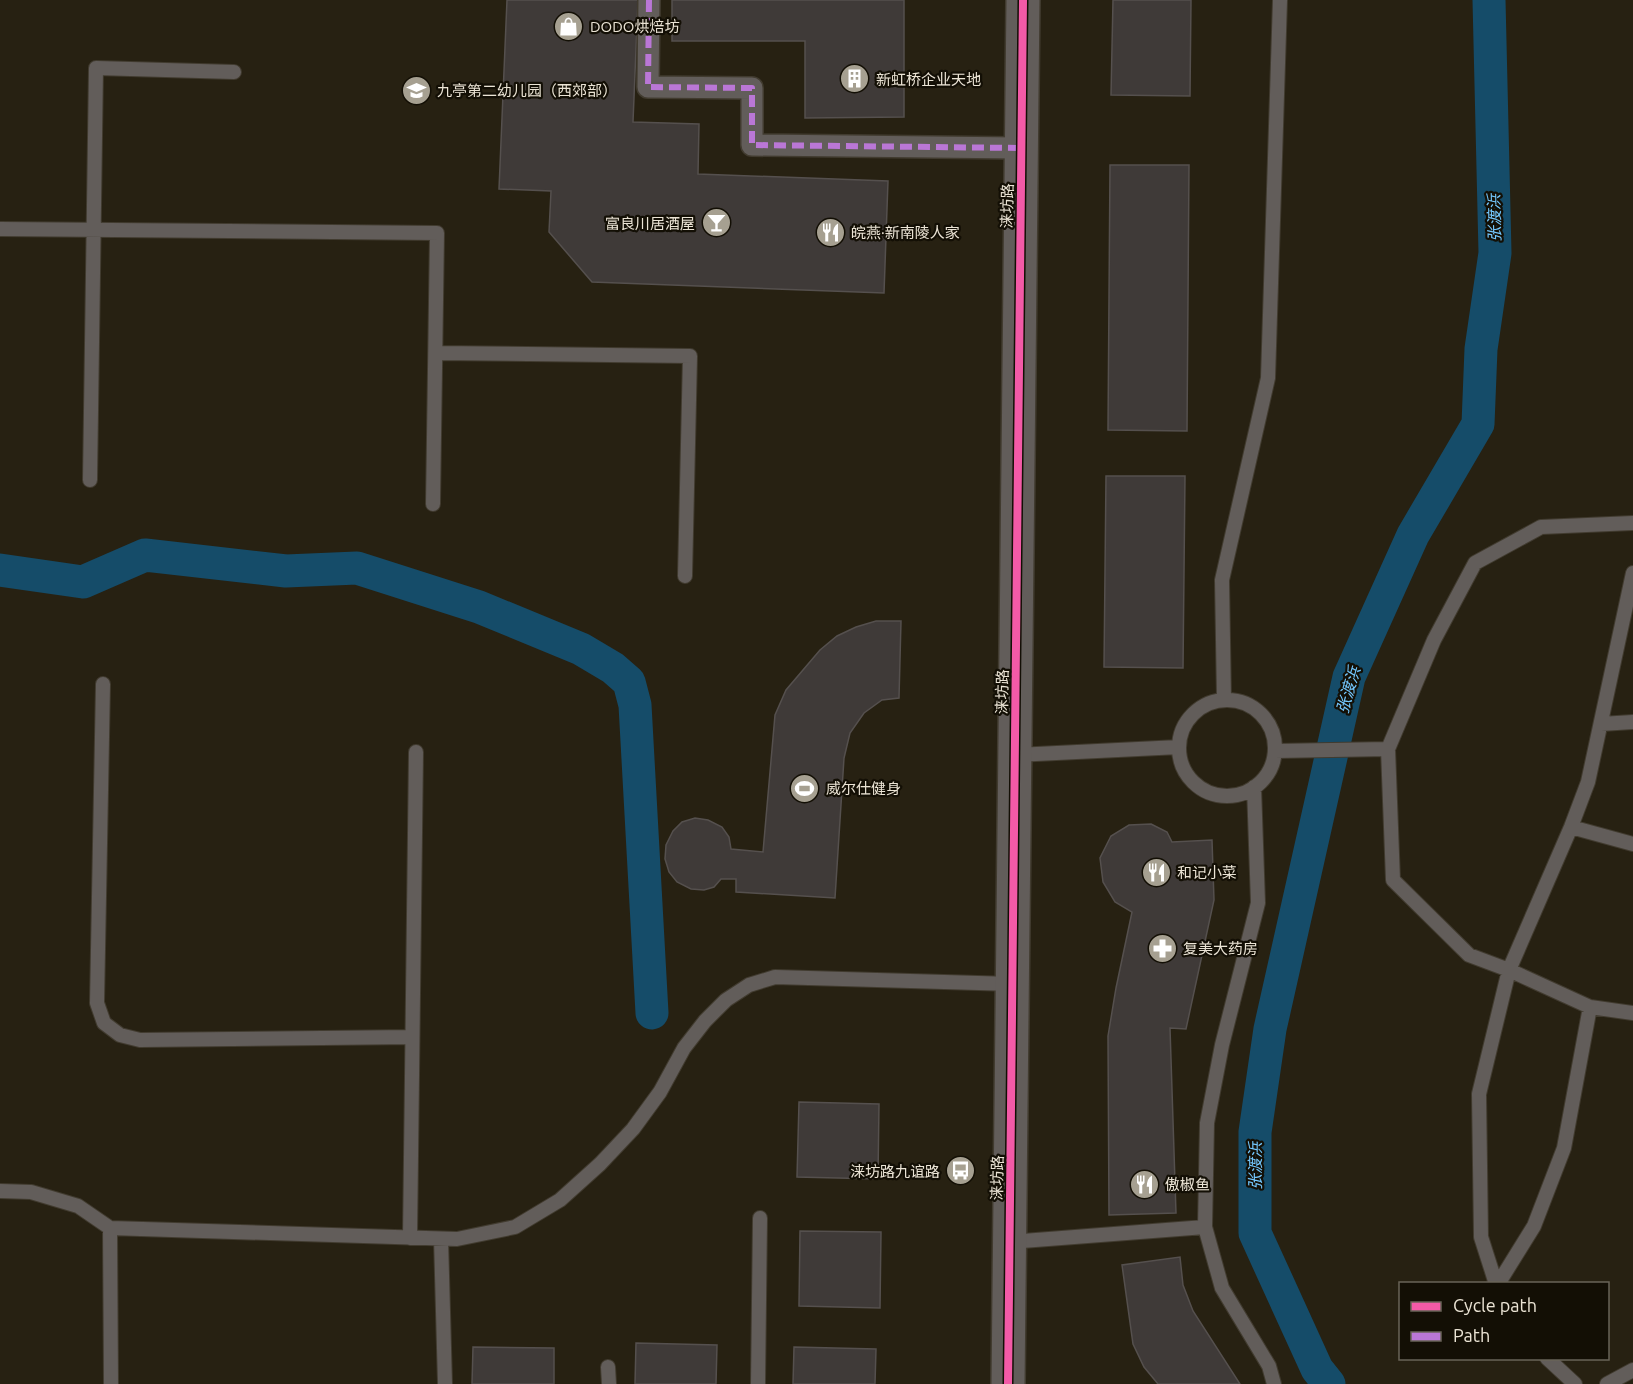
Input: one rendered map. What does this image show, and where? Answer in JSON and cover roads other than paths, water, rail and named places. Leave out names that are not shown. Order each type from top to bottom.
[{"type":"street","points":[[649,0],[648,87],[752,88],[752,144],[1021,148]]},
{"type":"street","name":"涞坊路","points":[[1008,1384],[1023,0]]},
{"type":"lane","points":[[1224,700],[1222,580],[1268,378],[1280,0]]},
{"type":"lane","points":[[90,480],[96,68],[234,72]]},
{"type":"lane","points":[[0,229],[437,233],[433,504]]},
{"type":"lane","points":[[435,353],[690,356],[685,576]]},
{"type":"lane","points":[[1633,523],[1541,527],[1475,563],[1434,640],[1388,749],[1393,880],[1469,955],[1509,970],[1590,1007],[1633,1012]]},
{"type":"lane","points":[[1496,1282],[1481,1237],[1479,1094],[1509,970],[1588,782],[1633,573]]},
{"type":"lane","points":[[103,684],[97,1003],[104,1023],[120,1035],[140,1040],[412,1037]]},
{"type":"lane","points":[[1224,700],[1240,702],[1255,708],[1266,719],[1274,734],[1275,750],[1272,764],[1265,777],[1254,787],[1241,794],[1226,796],[1211,793],[1198,786],[1188,776],[1181,762],[1179,747],[1188,720],[1210,703],[1224,700]]},
{"type":"lane","points":[[1601,724],[1633,722]]},
{"type":"lane","points":[[1014,755],[1179,747]]},
{"type":"lane","points":[[1275,750],[1388,749]]},
{"type":"lane","points":[[410,1238],[416,752]]},
{"type":"lane","points":[[1254,787],[1258,903],[1222,1045],[1207,1123],[1205,1227],[1222,1288],[1269,1366],[1274,1384]]},
{"type":"lane","points":[[1571,827],[1633,844]]},
{"type":"lane","points":[[0,1191],[31,1192],[78,1206],[110,1228],[457,1239],[515,1227],[560,1200],[600,1164],[633,1129],[660,1092],[684,1048],[705,1021],[726,1000],[749,984],[776,977],[1012,984]]},
{"type":"lane","points":[[1498,1282],[1534,1226],[1564,1148],[1590,1007]]},
{"type":"lane","points":[[758,1384],[760,1218]]},
{"type":"lane","points":[[1009,1242],[1205,1227]]},
{"type":"lane","points":[[110,1228],[111,1384]]},
{"type":"lane","points":[[441,1239],[445,1384]]},
{"type":"lane","points":[[1548,1360],[1575,1384]]},
{"type":"lane","points":[[608,1367],[609,1384]]},
{"type":"lane","points":[[1607,1384],[1633,1370]]},
{"type":"waterway","name":"张渡浜","points":[[1329,1384],[1317,1369],[1255,1233],[1255,1132],[1270,1029],[1349,677],[1413,535],[1478,424],[1481,349],[1495,253],[1489,0]]},
{"type":"waterway","points":[[0,570],[83,582],[145,555],[286,571],[357,568],[479,607],[581,649],[613,668],[629,682],[635,705],[652,1013]]},
{"type":"place","name":"DODO烘焙坊","points":[[569,26]]},
{"type":"place","name":"新虹桥企业天地","points":[[855,79]]},
{"type":"place","name":"九亭第二幼儿园（西郊部）","points":[[416,90]]},
{"type":"place","name":"富良川居酒屋","points":[[716,223]]},
{"type":"place","name":"皖燕·新南陵人家","points":[[830,232]]},
{"type":"place","name":"威尔仕健身","points":[[805,788]]},
{"type":"place","name":"和记小菜","points":[[1156,872]]},
{"type":"place","name":"复美大药房","points":[[1162,948]]},
{"type":"place","name":"涞坊路九谊路","points":[[961,1171]]},
{"type":"place","name":"傲椒鱼","points":[[1144,1184]]}]
